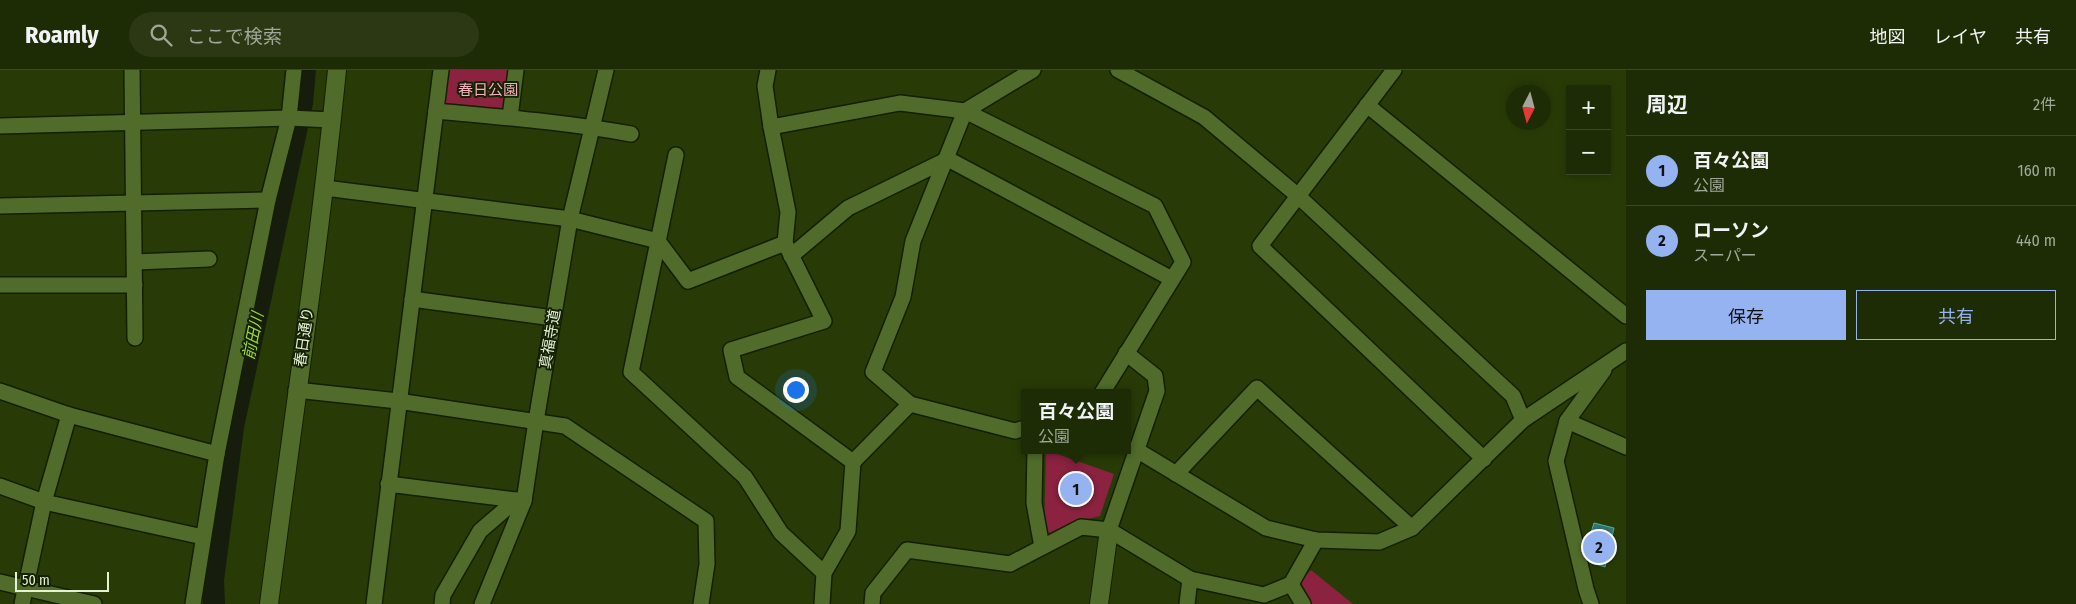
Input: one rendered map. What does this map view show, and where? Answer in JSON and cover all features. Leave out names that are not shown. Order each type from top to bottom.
[{"type":"street","points":[[132,70],[135,203],[135,338]]},
{"type":"street","points":[[193,604],[217,454],[268,200],[289,118],[294,70]]},
{"type":"street","name":"春日通り","points":[[269,604],[296,390],[325,188],[337,70]]},
{"type":"street","points":[[374,604],[441,70]]},
{"type":"street","points":[[510,117],[516,70]]},
{"type":"street","name":"真福寺道","points":[[482,604],[520,500],[536,421],[570,219],[606,70]]},
{"type":"street","points":[[768,70],[765,86],[770,127],[788,212],[788,250],[824,321],[731,350],[737,377],[853,462]]},
{"type":"street","points":[[1021,429],[1015,431],[910,404],[873,372],[904,297],[913,240],[966,111],[1032,70]]},
{"type":"street","points":[[1118,70],[1204,117],[1297,196],[1513,396],[1523,420]]},
{"type":"street","points":[[1394,70],[1260,246],[1484,459]]},
{"type":"street","points":[[770,127],[900,103],[966,111],[1155,206],[1183,262],[1104,389]]},
{"type":"street","points":[[1367,105],[1626,316]]},
{"type":"street","points":[[436,111],[510,117],[593,127],[630,134]]},
{"type":"street","points":[[0,126],[289,118],[332,120]]},
{"type":"street","points":[[676,155],[631,372],[744,477],[781,533],[824,573]]},
{"type":"street","points":[[325,188],[570,219],[658,241],[688,281],[788,250],[848,208],[948,158]]},
{"type":"street","points":[[948,158],[1172,279]]},
{"type":"street","points":[[0,206],[268,200]]},
{"type":"street","points":[[135,262],[209,259]]},
{"type":"street","points":[[0,285],[135,285]]},
{"type":"street","points":[[412,299],[553,318]]},
{"type":"street","points":[[1135,450],[1266,528],[1316,540],[1379,542],[1412,528],[1523,420],[1626,351]]},
{"type":"street","points":[[1099,604],[1109,530],[1135,450],[1157,391],[1155,376],[1126,353]]},
{"type":"street","points":[[1591,604],[1556,462],[1568,421],[1610,362]]},
{"type":"street","points":[[1176,474],[1257,388],[1412,528]]},
{"type":"street","points":[[296,390],[398,401],[565,426],[706,520],[707,564],[701,604]]},
{"type":"street","points":[[0,391],[69,415],[217,454]]},
{"type":"street","points":[[822,604],[824,573],[848,531],[853,462],[910,404]]},
{"type":"street","points":[[22,604],[44,502],[69,415]]},
{"type":"street","points":[[1568,421],[1626,447]]},
{"type":"street","points":[[1036,454],[1034,503],[1042,547]]},
{"type":"street","points":[[388,484],[520,500]]},
{"type":"street","points":[[0,486],[44,502],[203,537]]},
{"type":"street","points":[[442,604],[443,595],[480,531],[520,500]]},
{"type":"street","points":[[872,604],[873,593],[907,550],[1010,564],[1081,527],[1109,530],[1190,579],[1263,600],[1290,584],[1316,540]]},
{"type":"street","points":[[1187,604],[1190,579]]},
{"type":"street","points":[[0,582],[94,604]]},
{"type":"street","points":[[1290,584],[1302,604]]},
{"type":"green space","name":"春日公園","points":[[445,70],[510,70],[506,111],[441,106]]},
{"type":"green space","points":[[1046,454],[1057,454],[1114,474],[1100,516],[1080,521],[1044,535]]},
{"type":"green space","points":[[1311,570],[1353,604],[1311,604],[1298,584]]},
{"type":"building","points":[[1594,523],[1614,528],[1605,567],[1589,562],[1586,549]]},
{"type":"waterway","name":"前田川","points":[[214,604],[213,580],[233,427],[302,103],[305,70]]},
{"type":"place","name":"百々公園","points":[[1076,489]]},
{"type":"place","name":"ローソン","points":[[1599,547]]}]
